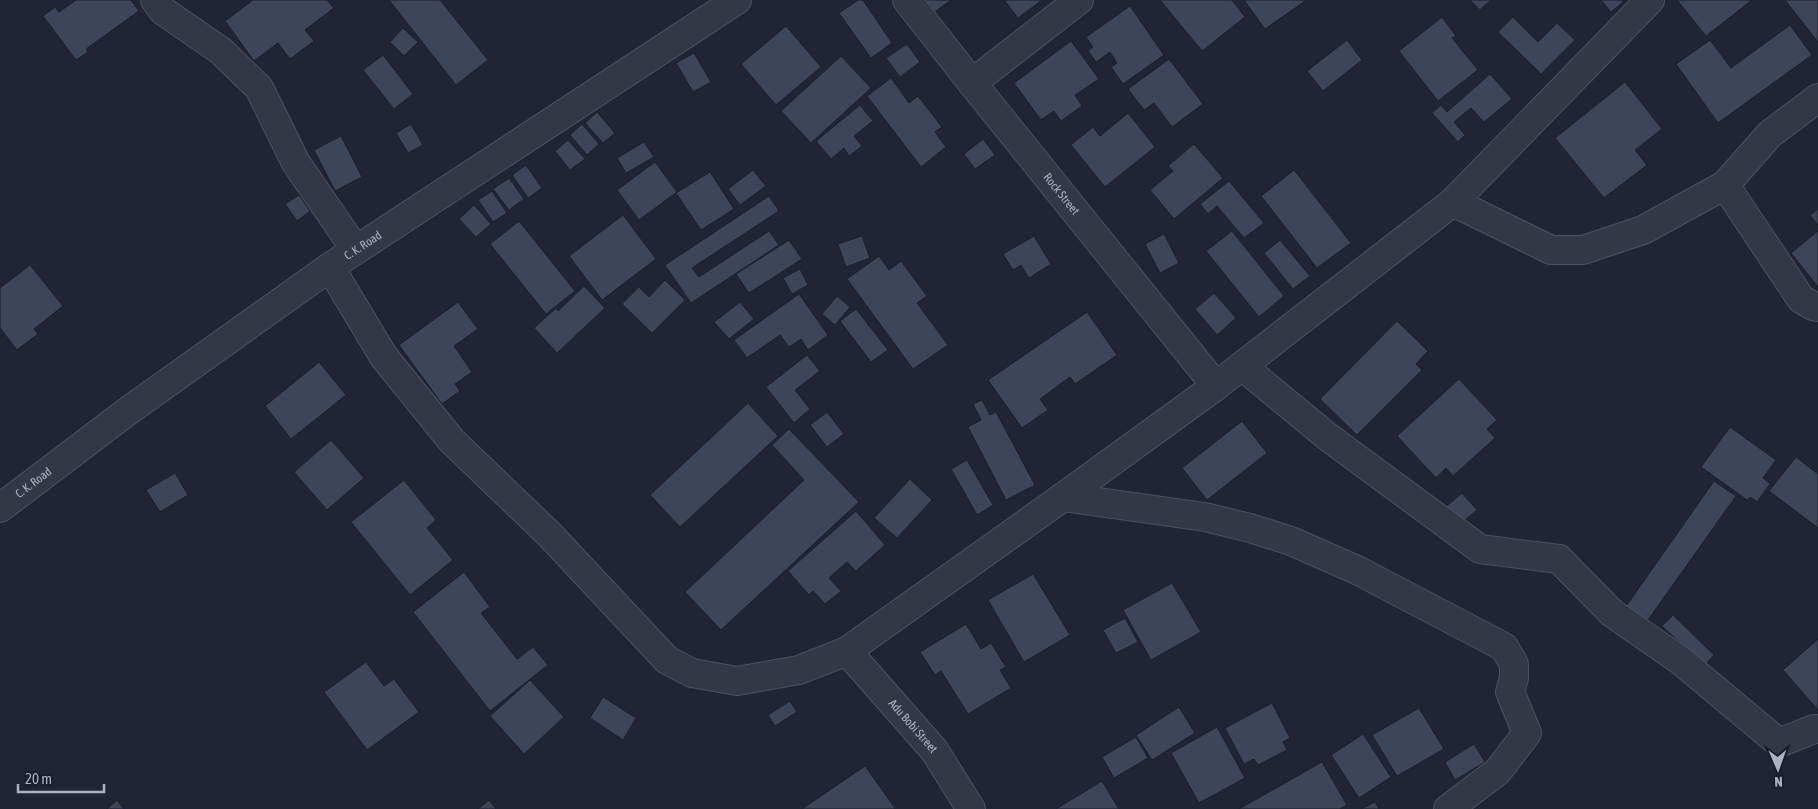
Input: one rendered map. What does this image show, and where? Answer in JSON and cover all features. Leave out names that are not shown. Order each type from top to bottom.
[{"type":"street","points":[[155,0],[163,11],[221,51],[260,88],[296,163],[355,249]]},
{"type":"street","name":"C. K. Road","points":[[0,508],[128,411],[355,249],[737,0]]},
{"type":"street","name":"Rock Street","points":[[907,0],[1216,386]]},
{"type":"street","points":[[972,83],[1079,0]]},
{"type":"street","points":[[330,267],[384,357],[452,441],[550,535],[667,660],[692,673],[737,681],[799,670],[847,651],[1063,497],[1216,386],[1453,202],[1650,0]]},
{"type":"street","points":[[1453,202],[1550,250],[1583,250],[1643,230],[1725,184],[1770,134],[1818,98]]},
{"type":"street","points":[[1725,184],[1801,298],[1818,307]]},
{"type":"street","points":[[1242,366],[1328,438],[1480,549],[1559,558],[1612,613],[1680,661],[1779,743],[1814,729],[1818,730]]},
{"type":"street","points":[[1063,497],[1205,517],[1291,540],[1357,570],[1504,647],[1514,664],[1514,678],[1510,692],[1527,733],[1498,771],[1448,809]]},
{"type":"street","name":"Adu Bobi Street","points":[[847,651],[934,750],[971,809]]},
{"type":"building","points":[[76,0],[131,0],[139,11],[86,49],[88,52],[76,60],[43,16],[55,7],[59,12]]},
{"type":"building","points":[[253,0],[327,0],[334,8],[305,30],[314,41],[290,59],[278,43],[254,61],[225,21]]},
{"type":"building","points":[[389,0],[440,0],[488,60],[456,85]]},
{"type":"building","points":[[858,0],[863,0],[892,43],[871,58],[839,13]]},
{"type":"building","points":[[918,0],[951,0],[935,12],[929,4],[924,8]]},
{"type":"building","points":[[1004,0],[1042,0],[1018,18]]},
{"type":"building","points":[[1160,0],[1232,0],[1245,17],[1202,51]]},
{"type":"building","points":[[1244,0],[1304,0],[1305,1],[1265,29]]},
{"type":"building","points":[[1470,0],[1491,0],[1480,10]]},
{"type":"building","points":[[1601,0],[1622,0],[1623,2],[1611,12]]},
{"type":"building","points":[[1677,0],[1752,0],[1706,36]]},
{"type":"building","points":[[1785,0],[1818,0],[1818,42]]},
{"type":"building","points":[[1130,6],[1164,55],[1123,84],[1111,67],[1117,63],[1110,52],[1096,62],[1088,51],[1093,47],[1086,37]]},
{"type":"building","points":[[1442,17],[1456,36],[1452,38],[1478,70],[1438,101],[1399,51]]},
{"type":"building","points":[[1513,17],[1538,42],[1557,23],[1575,40],[1541,74],[1498,32]]},
{"type":"building","points":[[1790,25],[1812,55],[1718,123],[1676,64],[1710,40],[1731,68]]},
{"type":"building","points":[[786,26],[821,67],[776,105],[741,64]]},
{"type":"building","points":[[403,28],[418,42],[404,56],[390,42]]},
{"type":"building","points":[[1347,40],[1362,60],[1323,91],[1307,71]]},
{"type":"building","points":[[1071,41],[1099,79],[1075,95],[1082,106],[1061,121],[1054,111],[1041,120],[1014,83]]},
{"type":"building","points":[[907,44],[920,62],[900,77],[886,58]]},
{"type":"building","points":[[694,53],[711,82],[693,92],[676,63]]},
{"type":"building","points":[[383,55],[413,94],[394,109],[363,70]]},
{"type":"building","points":[[841,56],[871,88],[811,143],[781,111]]},
{"type":"building","points":[[1169,59],[1203,104],[1172,127],[1154,103],[1144,110],[1128,89]]},
{"type":"building","points":[[1490,74],[1512,99],[1484,122],[1471,108],[1454,122],[1465,135],[1458,142],[1432,113],[1441,105],[1447,112]]},
{"type":"building","points":[[891,78],[909,103],[918,96],[942,127],[935,132],[946,147],[921,167],[867,96]]},
{"type":"building","points":[[1625,82],[1662,129],[1635,150],[1647,165],[1604,198],[1555,138]]},
{"type":"building","points":[[860,105],[873,121],[854,136],[862,146],[849,156],[844,148],[831,159],[816,141]]},
{"type":"building","points":[[597,112],[615,133],[603,143],[585,123]]},
{"type":"building","points":[[1128,113],[1155,147],[1105,187],[1071,145],[1093,127],[1100,136]]},
{"type":"building","points":[[411,124],[423,145],[408,153],[396,133]]},
{"type":"building","points":[[582,124],[599,144],[587,155],[570,135]]},
{"type":"building","points":[[341,136],[362,177],[335,191],[314,150]]},
{"type":"building","points":[[983,139],[995,155],[975,169],[964,154]]},
{"type":"building","points":[[568,140],[585,159],[570,170],[555,151]]},
{"type":"building","points":[[644,142],[654,157],[626,173],[617,158]]},
{"type":"building","points":[[1194,144],[1223,178],[1174,219],[1150,190],[1173,171],[1168,166]]},
{"type":"building","points":[[655,162],[677,192],[639,220],[617,190]]},
{"type":"building","points":[[526,165],[542,188],[528,198],[512,175]]},
{"type":"building","points":[[753,170],[766,186],[740,205],[728,189]]},
{"type":"building","points":[[1294,170],[1351,243],[1317,268],[1261,196]]},
{"type":"building","points":[[710,172],[734,209],[701,230],[676,193]]},
{"type":"building","points":[[509,178],[524,199],[509,210],[493,189]]},
{"type":"building","points":[[1229,181],[1264,223],[1244,238],[1217,206],[1208,214],[1200,204]]},
{"type":"building","points":[[492,191],[507,213],[493,222],[478,200]]},
{"type":"building","points":[[299,195],[310,211],[297,221],[285,204]]},
{"type":"building","points":[[769,196],[779,211],[692,268],[699,277],[769,231],[779,245],[691,303],[665,265]]},
{"type":"building","points":[[474,205],[491,224],[476,237],[459,219]]},
{"type":"building","points":[[1818,209],[1818,225],[1810,215]]},
{"type":"building","points":[[623,215],[656,259],[602,300],[569,256]]},
{"type":"building","points":[[519,221],[575,291],[546,314],[490,244]]},
{"type":"building","points":[[1232,231],[1284,296],[1259,317],[1206,251]]},
{"type":"building","points":[[1818,231],[1818,287],[1791,253]]},
{"type":"building","points":[[1164,234],[1179,263],[1160,273],[1145,244]]},
{"type":"building","points":[[862,236],[870,258],[846,267],[838,244]]},
{"type":"building","points":[[1034,236],[1051,264],[1029,278],[1021,265],[1013,270],[1003,254]]},
{"type":"building","points":[[789,240],[802,259],[749,293],[736,274]]},
{"type":"building","points":[[1280,240],[1310,276],[1293,289],[1264,253]]},
{"type":"building","points":[[879,256],[889,270],[901,261],[927,296],[917,303],[948,345],[913,369],[847,279]]},
{"type":"building","points":[[30,265],[63,306],[34,329],[38,334],[17,350],[0,328],[0,288]]},
{"type":"building","points":[[800,269],[808,285],[792,294],[783,278]]},
{"type":"building","points":[[665,280],[685,300],[652,333],[622,304],[639,287],[649,297]]},
{"type":"building","points":[[584,286],[605,308],[557,353],[534,328],[556,308],[558,311]]},
{"type":"building","points":[[1214,293],[1236,318],[1217,335],[1195,309]]},
{"type":"building","points":[[799,294],[828,335],[808,350],[801,339],[789,347],[780,335],[747,358],[734,340]]},
{"type":"building","points":[[837,296],[850,307],[835,325],[822,314]]},
{"type":"building","points":[[458,302],[478,329],[454,346],[472,372],[455,384],[460,391],[442,404],[399,345]]},
{"type":"building","points":[[740,302],[754,319],[729,339],[714,322]]},
{"type":"building","points":[[856,309],[888,350],[871,362],[840,321]]},
{"type":"building","points":[[1087,312],[1117,355],[1075,384],[1070,377],[1040,399],[1048,410],[1022,428],[988,380]]},
{"type":"building","points":[[1397,321],[1428,351],[1416,364],[1422,370],[1357,435],[1320,399]]},
{"type":"building","points":[[807,355],[820,371],[795,390],[810,409],[794,423],[766,387]]},
{"type":"building","points":[[319,362],[346,395],[291,439],[265,406]]},
{"type":"building","points":[[1459,379],[1497,420],[1487,429],[1495,438],[1453,476],[1446,468],[1436,478],[1397,436]]},
{"type":"building","points":[[982,400],[990,415],[996,412],[1035,485],[1006,500],[968,427],[981,420],[973,404]]},
{"type":"building","points":[[748,403],[778,436],[680,527],[650,495]]},
{"type":"building","points":[[827,412],[844,434],[827,447],[810,425]]},
{"type":"building","points":[[1242,421],[1267,453],[1207,500],[1182,468]]},
{"type":"building","points":[[1730,427],[1776,460],[1763,478],[1770,484],[1757,502],[1750,497],[1747,500],[1701,467]]},
{"type":"building","points":[[789,429],[859,502],[721,630],[685,592],[804,480],[772,445]]},
{"type":"building","points":[[331,440],[364,478],[327,510],[294,472]]},
{"type":"building","points":[[1796,457],[1818,474],[1818,528],[1769,491]]},
{"type":"building","points":[[967,460],[993,505],[977,515],[951,469]]},
{"type":"building","points":[[175,473],[188,495],[160,512],[146,490]]},
{"type":"building","points":[[910,479],[932,500],[897,538],[874,518]]},
{"type":"building","points":[[404,480],[436,520],[427,528],[453,560],[410,595],[351,522]]},
{"type":"building","points":[[1714,481],[1736,496],[1643,627],[1622,612]]},
{"type":"building","points":[[1462,493],[1477,510],[1458,526],[1443,509]]},
{"type":"building","points":[[856,511],[885,545],[856,571],[847,562],[829,578],[841,591],[825,604],[813,591],[809,595],[788,571]]},
{"type":"building","points":[[464,572],[490,607],[481,613],[517,659],[533,647],[548,665],[490,711],[413,612]]},
{"type":"building","points":[[1033,574],[1070,635],[1024,662],[988,600]]},
{"type":"building","points":[[1172,583],[1201,632],[1151,660],[1123,610]]},
{"type":"building","points":[[1673,615],[1714,655],[1704,666],[1662,626]]},
{"type":"building","points":[[1125,618],[1138,642],[1116,653],[1103,630]]},
{"type":"building","points":[[966,624],[981,649],[991,643],[1006,667],[1000,670],[1011,688],[968,714],[941,671],[935,675],[920,652]]},
{"type":"building","points":[[1818,639],[1818,710],[1783,670]]},
{"type":"building","points":[[366,662],[384,686],[394,679],[419,712],[367,750],[324,692]]},
{"type":"building","points":[[530,680],[564,717],[524,754],[490,716]]},
{"type":"building","points":[[603,697],[636,718],[623,740],[590,718]]},
{"type":"building","points":[[790,701],[797,712],[775,726],[768,715]]},
{"type":"building","points":[[1272,703],[1290,738],[1283,742],[1287,750],[1258,765],[1254,759],[1244,764],[1225,728]]},
{"type":"building","points":[[1179,707],[1195,733],[1152,760],[1136,735]]},
{"type":"building","points":[[1419,708],[1444,749],[1397,776],[1372,735]]},
{"type":"building","points":[[1217,727],[1245,778],[1199,803],[1171,753]]},
{"type":"building","points":[[1363,734],[1391,777],[1359,798],[1331,755]]},
{"type":"building","points":[[1136,737],[1148,758],[1114,778],[1102,757]]},
{"type":"building","points":[[1474,744],[1485,762],[1455,780],[1445,762]]},
{"type":"building","points":[[1322,762],[1347,805],[1340,809],[1239,809]]},
{"type":"building","points":[[865,766],[894,809],[802,809]]},
{"type":"building","points":[[1102,781],[1119,809],[1056,809]]},
{"type":"building","points":[[117,800],[124,809],[107,809]]},
{"type":"building","points":[[489,800],[496,809],[478,809]]},
{"type":"building","points":[[1375,802],[1379,809],[1361,809]]}]
